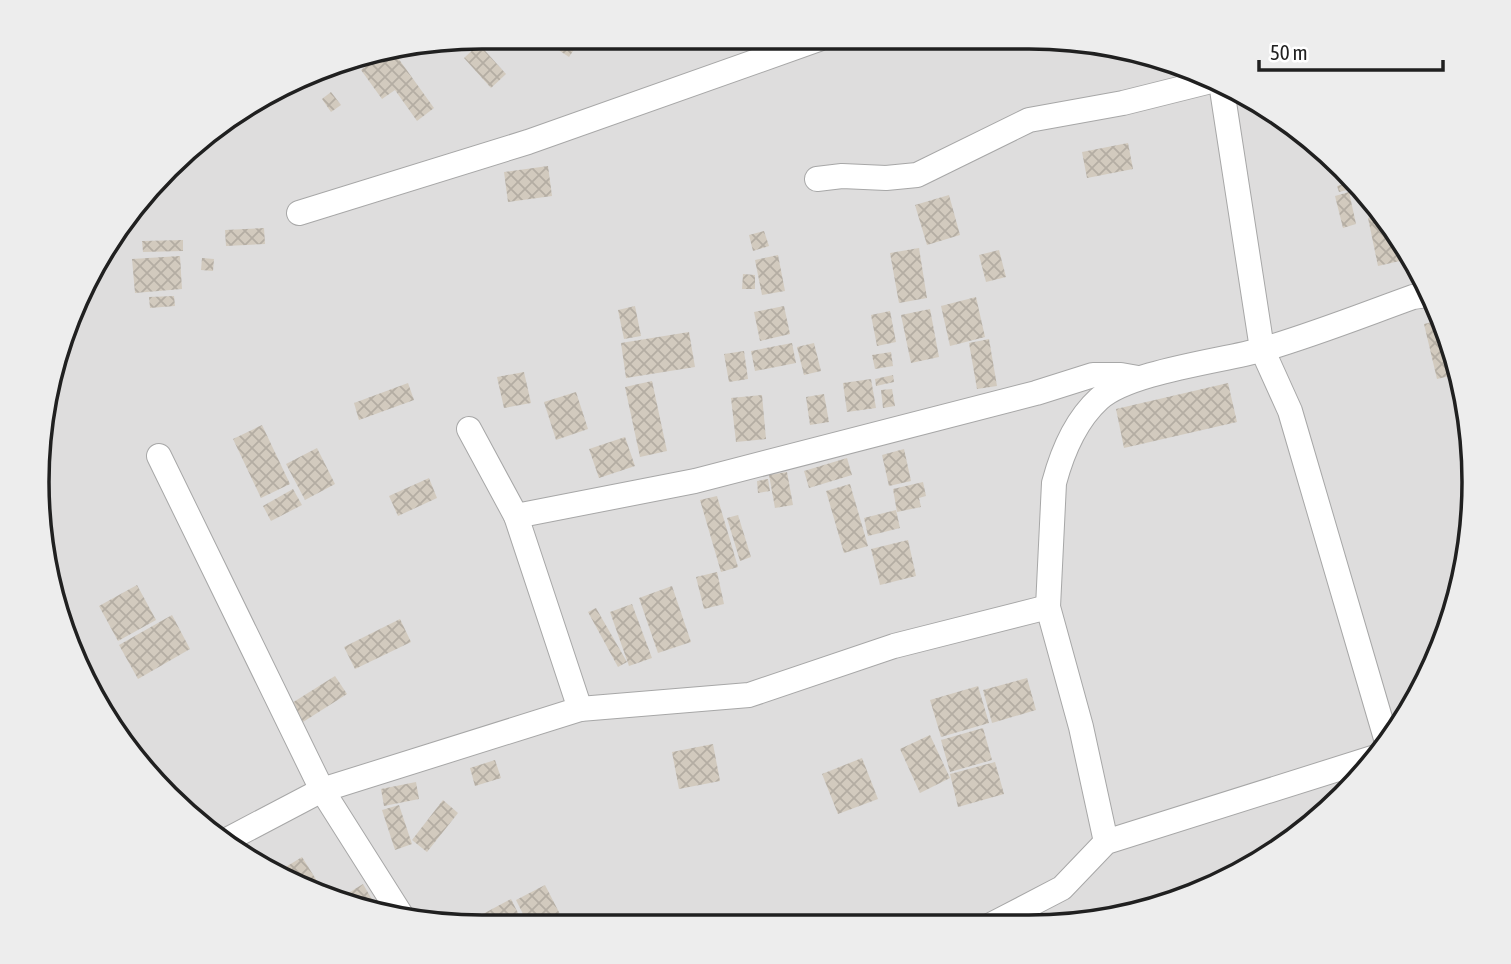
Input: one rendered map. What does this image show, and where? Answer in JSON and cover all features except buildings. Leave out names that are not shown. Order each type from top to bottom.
[{"type":"street","points":[[299,213],[528,142],[791,49]]},
{"type":"street","points":[[817,179],[917,175],[1029,120],[1123,103],[1199,84]]},
{"type":"street","points":[[1223,95],[1262,349],[1290,411],[1384,731]]},
{"type":"street","points":[[1105,842],[1081,727],[1048,607],[1055,483],[1059,463],[1070,439],[1100,398],[1138,379],[1262,349],[1420,296]]},
{"type":"street","points":[[516,516],[695,481],[1036,393],[1093,375],[1121,375],[1138,379]]},
{"type":"street","points":[[469,429],[516,516],[580,709]]},
{"type":"street","points":[[159,456],[322,790],[396,906]]},
{"type":"street","points":[[233,837],[322,790],[580,709],[749,695],[894,646],[1048,607]]},
{"type":"street","points":[[1010,915],[1062,888],[1105,842],[1359,762]]},
{"type":"shaded area","points":[[1029,49],[1086,53],[1141,64],[1195,82],[1246,107],[1293,138],[1355,197],[1373,218],[1404,266],[1439,343],[1454,398],[1458,425],[1461,510],[1454,566],[1447,594],[1429,648],[1417,674],[1373,746],[1314,808],[1293,826],[1246,857],[1168,892],[1113,907],[1057,914],[482,915],[425,911],[370,900],[316,882],[265,857],[218,826],[176,788],[138,746],[94,674],[72,621],[57,566],[49,482],[57,398],[72,343],[107,265],[138,218],[176,176],[218,138],[265,107],[316,82],[398,57],[454,50]]}]
